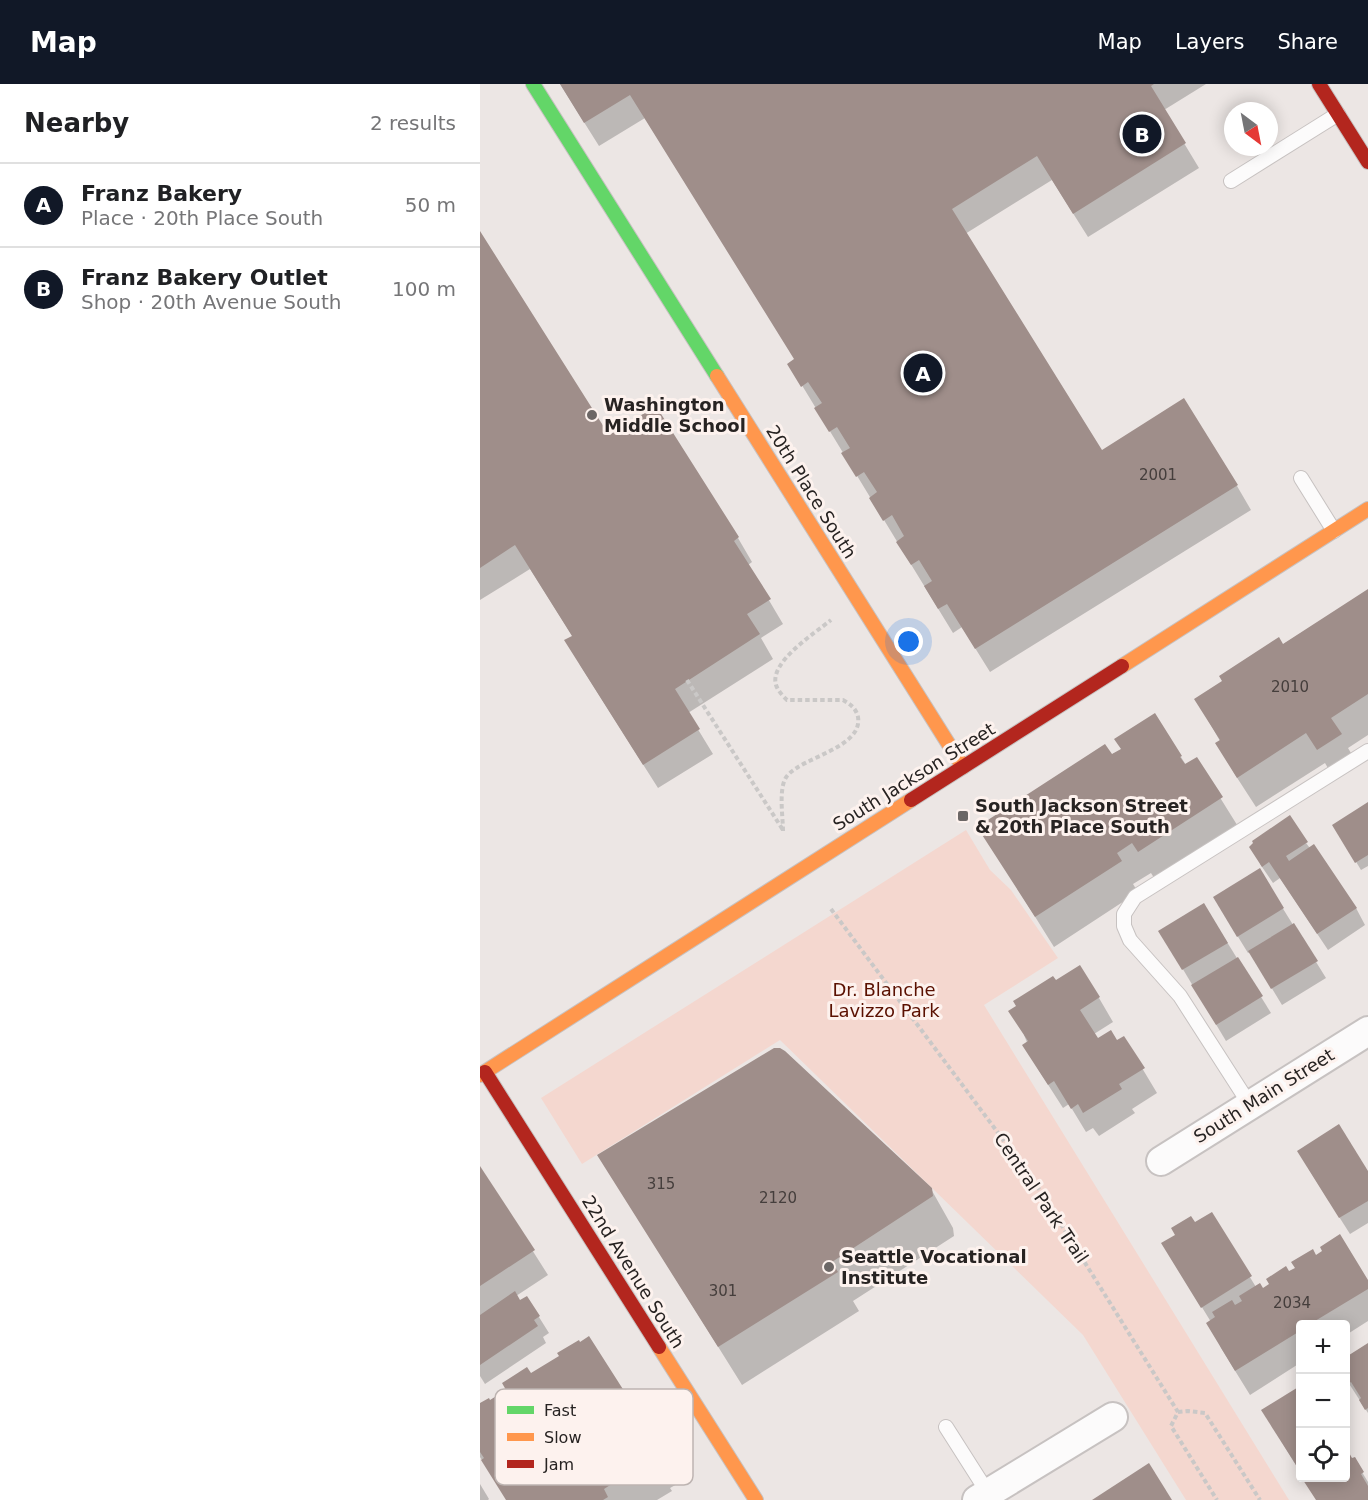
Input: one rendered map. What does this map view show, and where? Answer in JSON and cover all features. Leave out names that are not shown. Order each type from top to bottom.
[{"type":"street","name":"20th Place South","points":[[533,84],[963,767]]},
{"type":"street","points":[[1319,84],[1368,162]]},
{"type":"street","name":"South Jackson Street","points":[[482,1070],[1368,509]]},
{"type":"street","name":"South Main Street","points":[[1161,1161],[1368,1031]]},
{"type":"street","name":"22nd Avenue South","points":[[482,1070],[685,1389]]},
{"type":"street","name":"22nd Avenue South","points":[[693,1401],[756,1500]]},
{"type":"street","points":[[983,1497],[1113,1417]]},
{"type":"lane","points":[[1231,181],[1338,114]]},
{"type":"lane","points":[[1301,478],[1334,531]]},
{"type":"lane","points":[[1250,1105],[1170,982],[1130,940],[1124,926],[1124,914],[1135,897],[1368,751]]},
{"type":"lane","points":[[946,1427],[983,1497]]},
{"type":"path","points":[[687,680],[783,831],[782,784],[787,776],[804,763],[850,738],[856,729],[858,720],[856,711],[843,700],[787,700],[776,684],[776,674],[785,659],[836,616]]},
{"type":"path","name":"Central Park Trail","points":[[831,909],[1034,1181],[1178,1412]]},
{"type":"path","points":[[1217,1500],[1171,1426],[1178,1412],[1205,1413],[1260,1500]]},
{"type":"green space","name":"Dr. Blanche Lavizzo Park","points":[[966,830],[990,870],[1011,890],[1058,958],[984,1005],[1289,1500],[1186,1500],[1083,1335],[780,1040],[582,1164],[541,1098]]},
{"type":"building","points":[[560,84],[1154,84],[1151,86],[1186,143],[1073,214],[1037,156],[952,209],[1102,450],[1184,398],[1238,485],[975,649],[947,604],[938,609],[924,586],[932,581],[919,560],[911,565],[896,542],[904,536],[892,515],[883,521],[869,498],[877,492],[864,472],[856,477],[841,453],[850,448],[837,427],[829,432],[814,408],[822,403],[808,382],[801,387],[787,364],[794,359],[630,95],[584,123]]},
{"type":"building","points":[[480,231],[609,435],[656,406],[739,537],[734,541],[771,599],[747,614],[760,634],[675,689],[700,729],[643,765],[564,640],[572,636],[515,545],[480,568]]},
{"type":"building","points":[[1368,589],[1368,694],[1331,718],[1342,734],[1317,750],[1306,733],[1237,778],[1215,743],[1220,740],[1194,699],[1222,681],[1219,676],[1279,637],[1283,644]]},
{"type":"building","points":[[1155,713],[1185,764],[1197,757],[1223,797],[1138,852],[1132,843],[1117,853],[1122,861],[1035,917],[977,827],[1105,744],[1112,754],[1121,749],[1114,739]]},
{"type":"building","points":[[1368,802],[1368,855],[1355,863],[1332,825]]},
{"type":"building","points":[[1290,815],[1308,842],[1286,856],[1289,861],[1314,844],[1357,908],[1317,934],[1269,862],[1262,867],[1249,847],[1252,841]]},
{"type":"building","points":[[1260,868],[1284,908],[1237,937],[1213,897]]},
{"type":"building","points":[[1204,903],[1228,943],[1182,970],[1158,931]]},
{"type":"building","points":[[1294,923],[1318,961],[1271,989],[1248,951]]},
{"type":"building","points":[[1238,957],[1263,996],[1216,1025],[1191,985]]},
{"type":"building","points":[[1080,965],[1100,997],[1080,1010],[1098,1038],[1111,1030],[1117,1040],[1124,1036],[1145,1068],[1119,1084],[1122,1089],[1083,1113],[1078,1104],[1071,1109],[1054,1081],[1048,1085],[1022,1045],[1028,1041],[1008,1011],[1016,1006],[1013,1001],[1053,976],[1056,980]]},
{"type":"building","points":[[774,1048],[785,1051],[932,1188],[933,1196],[832,1262],[838,1272],[718,1347],[597,1155]]},
{"type":"building","points":[[1339,1124],[1368,1171],[1368,1201],[1339,1218],[1297,1151]]},
{"type":"building","points":[[480,1166],[535,1250],[480,1286]]},
{"type":"building","points":[[1212,1212],[1252,1276],[1201,1308],[1161,1243],[1175,1235],[1171,1228],[1191,1216],[1195,1222]]},
{"type":"building","points":[[1340,1234],[1368,1280],[1368,1289],[1317,1320],[1296,1320],[1296,1333],[1235,1371],[1206,1323],[1215,1317],[1212,1312],[1232,1300],[1235,1305],[1242,1301],[1239,1296],[1260,1283],[1263,1288],[1269,1284],[1266,1279],[1286,1266],[1289,1271],[1295,1268],[1291,1262],[1313,1249],[1316,1255],[1322,1251],[1320,1247]]},
{"type":"building","points":[[515,1291],[520,1300],[527,1296],[540,1316],[534,1320],[538,1326],[480,1365],[480,1315]]},
{"type":"building","points":[[589,1336],[623,1389],[505,1389],[502,1383],[527,1367],[531,1373],[559,1356],[557,1353],[579,1340],[580,1342]]},
{"type":"building","points":[[1368,1343],[1368,1408],[1365,1410],[1359,1400],[1361,1398],[1350,1383],[1350,1354]]},
{"type":"building","points":[[1296,1388],[1296,1465],[1261,1410]]},
{"type":"building","points":[[495,1397],[495,1482],[481,1460],[484,1458],[480,1452],[480,1403],[489,1398],[490,1400]]},
{"type":"building","points":[[1350,1454],[1352,1458],[1355,1457],[1364,1472],[1361,1474],[1368,1486],[1368,1500],[1316,1500],[1304,1482],[1350,1482]]},
{"type":"building","points":[[1149,1463],[1172,1500],[1092,1500]]},
{"type":"building","points":[[497,1485],[610,1485],[604,1489],[608,1497],[603,1500],[506,1500]]},
{"type":"traffic: fast","points":[[533,84],[717,376]]},
{"type":"traffic: slow","points":[[717,376],[963,767]]},
{"type":"traffic: slow","points":[[1122,666],[1368,509]]},
{"type":"traffic: slow","points":[[480,1075],[911,800]]},
{"type":"traffic: slow","points":[[659,1347],[686,1389]]},
{"type":"traffic: slow","points":[[693,1401],[756,1500]]},
{"type":"traffic: jam","points":[[1319,84],[1368,162]]},
{"type":"traffic: jam","points":[[911,800],[1122,666]]},
{"type":"traffic: jam","points":[[485,1072],[659,1347]]},
{"type":"place","name":"Franz Bakery Outlet","points":[[1142,134]]},
{"type":"place","name":"Franz Bakery","points":[[923,373]]},
{"type":"place","name":"Washington Middle School","points":[[592,415]]},
{"type":"place","name":"South Jackson Street & 20th Place South","points":[[963,816]]},
{"type":"place","name":"Seattle Vocational Institute","points":[[829,1267]]}]
